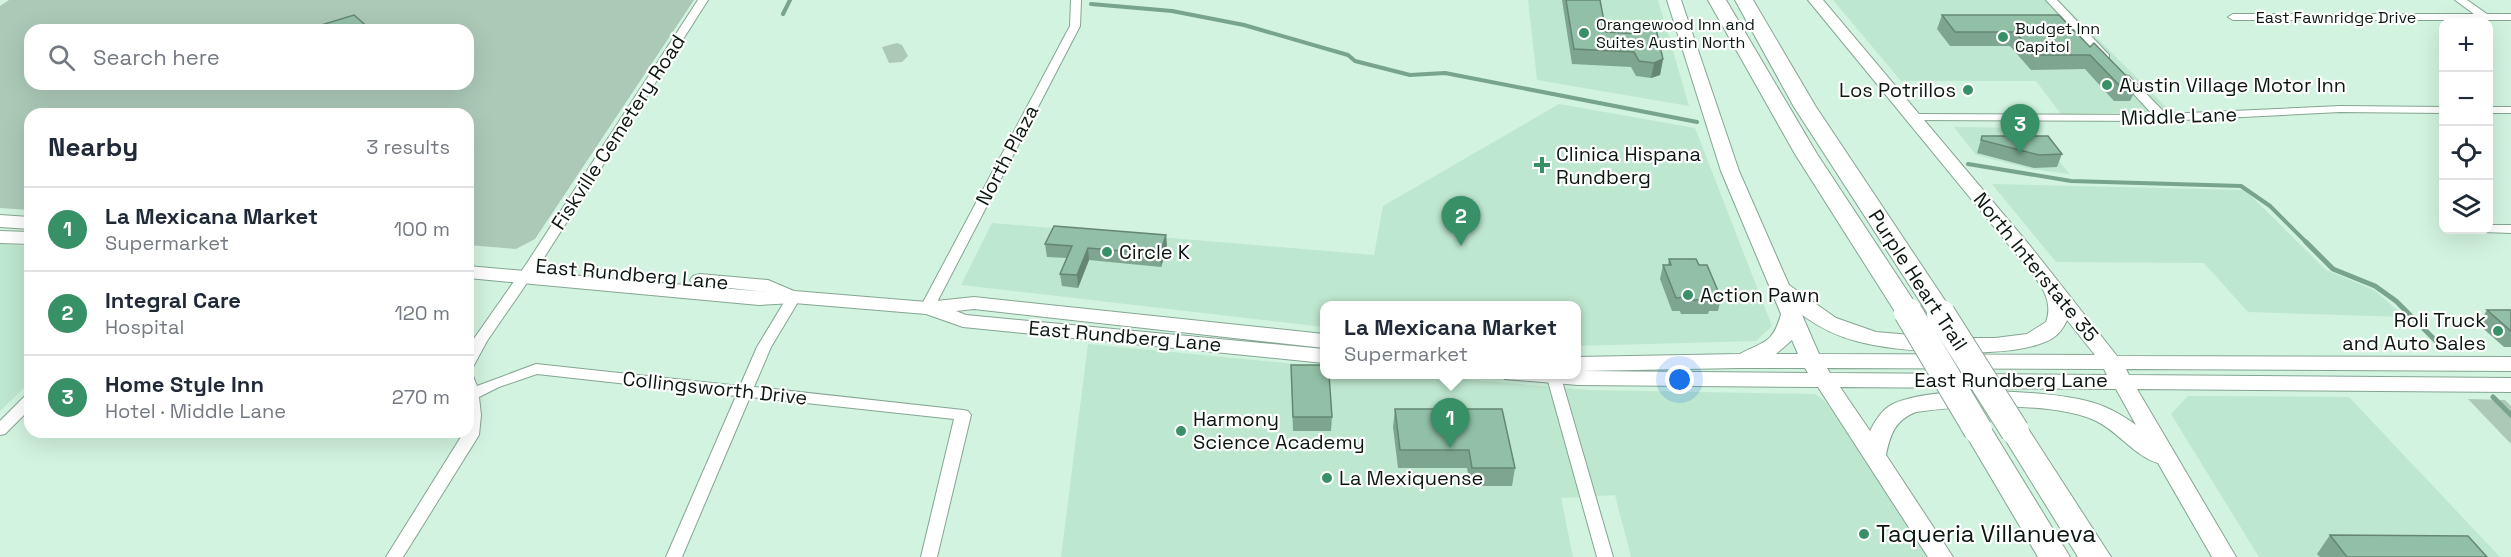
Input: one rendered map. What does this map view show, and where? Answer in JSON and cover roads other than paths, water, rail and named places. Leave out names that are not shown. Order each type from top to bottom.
[{"type":"highway","name":"Purple Heart Trail","points":[[1717,0],[1806,154],[1908,312],[2054,557]]},
{"type":"highway","name":"Purple Heart Trail","points":[[1744,0],[1805,107],[1941,314],[2095,557]]},
{"type":"main road","points":[[1674,0],[1730,171],[1817,370],[1941,557]]},
{"type":"main road","name":"North Interstate 35","points":[[1815,0],[1915,117],[2079,320],[2116,371],[2224,557]]},
{"type":"main road","points":[[0,221],[24,223]]},
{"type":"main road","points":[[0,237],[24,238]]},
{"type":"main road","name":"East Rundberg Lane","points":[[474,259],[528,271],[759,299],[794,297],[927,308],[974,303],[1320,341]]},
{"type":"main road","name":"East Rundberg Lane","points":[[474,272],[528,271]]},
{"type":"main road","points":[[1781,288],[1823,320],[1864,337],[1892,342],[2001,343],[2029,340],[2053,327],[2059,315],[2052,288]]},
{"type":"main road","name":"East Rundberg Lane","points":[[927,308],[963,321],[1320,356]]},
{"type":"main road","points":[[1739,361],[1779,344],[1789,330],[1791,315]]},
{"type":"main road","points":[[2079,320],[2123,349],[2170,362]]},
{"type":"main road","name":"East Rundberg Lane","points":[[1581,364],[1739,361],[1817,370]]},
{"type":"main road","name":"East Rundberg Lane","points":[[2116,371],[2170,362],[2511,364]]},
{"type":"main road","points":[[2383,364],[2403,383]]},
{"type":"main road","name":"East Rundberg Lane","points":[[1581,375],[1817,370],[2116,371],[2403,383],[2511,385]]},
{"type":"main road","points":[[1874,456],[1878,431],[1886,421],[1901,409],[1917,404],[1940,401],[2061,403],[2086,409],[2112,420],[2170,465]]},
{"type":"street","name":"Fiskville Cemetery Road","points":[[474,352],[703,0]]},
{"type":"street","name":"North Plaza","points":[[927,308],[1075,26],[1076,0]]},
{"type":"street","points":[[2051,0],[2163,118]]},
{"type":"street","points":[[2460,0],[2485,17]]},
{"type":"street","name":"East Fawnridge Drive","points":[[2233,17],[2511,17]]},
{"type":"street","name":"Middle Lane","points":[[1915,117],[2163,118],[2340,109],[2439,110]]},
{"type":"street","points":[[2493,110],[2511,110]]},
{"type":"street","points":[[2493,229],[2511,229]]},
{"type":"street","points":[[674,557],[765,347],[794,297]]},
{"type":"street","name":"Collingsworth Drive","points":[[474,389],[536,369],[963,415],[928,557]]},
{"type":"street","points":[[1554,379],[1605,557]]},
{"type":"street","points":[[0,430],[24,406]]},
{"type":"street","points":[[394,557],[469,438]]},
{"type":"waterway","points":[[783,14],[790,0]]},
{"type":"waterway","points":[[1091,4],[1172,11],[1244,25],[1348,55],[1355,61],[1410,75],[1445,73],[1697,122]]},
{"type":"waterway","points":[[1968,164],[2071,181],[2241,186],[2270,206],[2333,269],[2375,286],[2396,301],[2444,349]]},
{"type":"waterway","points":[[2493,397],[2511,415]]},
{"type":"place","name":"Orangewood Inn and Suites Austin North","points":[[1584,33]]},
{"type":"place","name":"Budget Inn Capitol","points":[[2003,37]]},
{"type":"place","name":"Austin Village Motor Inn","points":[[2107,85]]},
{"type":"place","name":"Los Potrillos","points":[[1968,90]]},
{"type":"place","name":"Home Style Inn","points":[[2020,154]]},
{"type":"place","name":"Clinica Hispana Rundberg","points":[[1542,165]]},
{"type":"place","name":"Integral Care","points":[[1461,246]]},
{"type":"place","name":"Circle K","points":[[1107,252]]},
{"type":"place","name":"Action Pawn","points":[[1688,295]]},
{"type":"place","name":"Roli Truck and Auto Sales","points":[[2498,331]]},
{"type":"place","name":"Harmony Science Academy","points":[[1181,431]]},
{"type":"place","name":"La Mexicana Market","points":[[1450,448]]},
{"type":"place","name":"La Mexiquense","points":[[1327,478]]},
{"type":"place","name":"Taqueria Villanueva","points":[[1864,534]]}]
